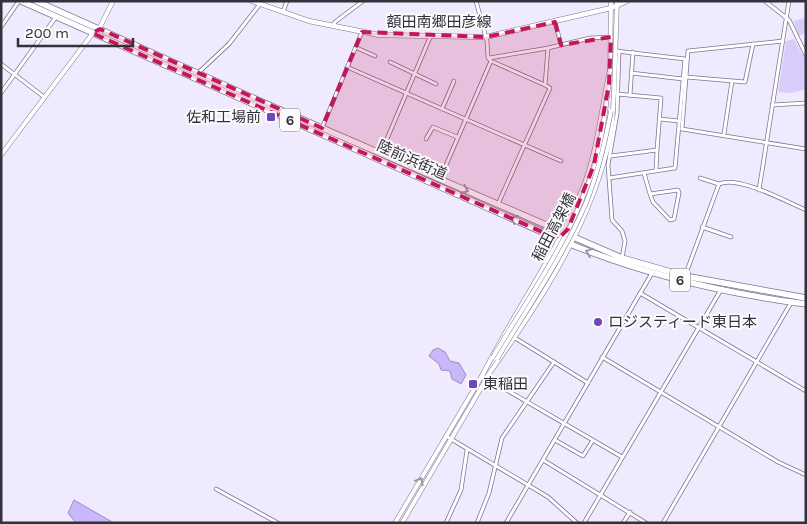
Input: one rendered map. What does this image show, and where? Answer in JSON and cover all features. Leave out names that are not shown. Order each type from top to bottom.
[{"type":"highway","name":"陸前浜街道","points":[[20,1],[558,240],[652,270],[723,287],[793,299],[806,304]]},
{"type":"highway","name":"陸前浜街道","points":[[36,1],[573,238],[652,270],[685,276],[723,287]]},
{"type":"highway","name":"陸前浜街道","points":[[793,299],[806,298]]},
{"type":"main road","name":"額田南郷田彦線","points":[[252,1],[283,13],[362,32],[486,36],[555,22],[611,8],[617,3],[627,1]]},
{"type":"street","points":[[1,28],[20,1]]},
{"type":"street","points":[[1,154],[92,33],[100,29],[113,1]]},
{"type":"street","points":[[283,13],[287,1]]},
{"type":"street","points":[[333,26],[335,22],[363,1]]},
{"type":"street","points":[[440,179],[490,59],[486,36],[476,1]]},
{"type":"street","points":[[484,377],[498,344],[562,233],[591,165],[610,70],[611,1]]},
{"type":"street","points":[[765,1],[786,17],[804,45],[806,55]]},
{"type":"street","points":[[759,190],[789,1]]},
{"type":"street","points":[[617,3],[617,51],[609,178],[612,220],[622,231],[625,241],[622,258]]},
{"type":"street","points":[[197,73],[228,44],[260,4]]},
{"type":"street","points":[[1,93],[56,16]]},
{"type":"street","points":[[555,22],[560,45]]},
{"type":"street","points":[[322,128],[347,67],[357,48],[362,32]]},
{"type":"street","points":[[381,152],[431,34]]},
{"type":"street","points":[[490,59],[590,38],[610,36]]},
{"type":"street","points":[[609,178],[675,168],[688,51],[783,41]]},
{"type":"street","points":[[631,73],[745,82],[753,44]]},
{"type":"street","points":[[357,48],[375,56]]},
{"type":"street","points":[[546,85],[548,48]]},
{"type":"street","points":[[617,51],[684,57],[685,78],[679,121],[680,129]]},
{"type":"street","points":[[630,95],[633,52]]},
{"type":"street","points":[[490,59],[550,88],[498,205]]},
{"type":"street","points":[[390,62],[436,84]]},
{"type":"street","points":[[1,64],[44,97]]},
{"type":"street","points":[[347,67],[561,161]]},
{"type":"street","name":"稲田高架橋","points":[[495,358],[580,206],[594,165],[604,122],[610,70]]},
{"type":"street","points":[[442,109],[454,81]]},
{"type":"street","points":[[724,134],[732,81]]},
{"type":"street","points":[[615,94],[661,98],[656,171]]},
{"type":"street","points":[[395,523],[446,436],[484,377],[515,338],[570,244],[597,188],[612,128],[615,94]]},
{"type":"street","name":"稲田高架橋","points":[[495,358],[572,231],[585,204],[599,166],[615,94]]},
{"type":"street","points":[[772,104],[806,103]]},
{"type":"street","points":[[660,119],[679,121]]},
{"type":"street","points":[[426,139],[433,128],[457,137]]},
{"type":"street","points":[[680,129],[724,134],[806,149]]},
{"type":"street","points":[[610,156],[657,150]]},
{"type":"street","points":[[644,173],[650,194],[653,202],[670,220],[674,219],[678,190],[650,194]]},
{"type":"street","points":[[700,178],[719,184]]},
{"type":"street","points":[[685,276],[719,184],[724,181],[759,190],[806,210]]},
{"type":"street","points":[[702,227],[731,237]]},
{"type":"street","points":[[506,523],[652,270]]},
{"type":"street","points":[[584,523],[723,287]]},
{"type":"street","points":[[640,293],[806,391]]},
{"type":"street","points":[[663,523],[793,299]]},
{"type":"street","points":[[515,338],[588,383]]},
{"type":"street","points":[[602,357],[778,462],[806,475]]},
{"type":"street","points":[[402,523],[451,440],[495,358]]},
{"type":"street","points":[[477,523],[489,492],[502,438],[554,362]]},
{"type":"street","points":[[484,377],[622,457]]},
{"type":"street","points":[[446,436],[548,498],[578,523]]},
{"type":"street","points":[[555,440],[583,456],[593,440]]},
{"type":"street","points":[[446,523],[461,490],[467,450]]},
{"type":"street","points":[[543,460],[646,523]]},
{"type":"street","points":[[216,489],[278,523]]},
{"type":"street","points":[[623,523],[630,512]]},
{"type":"highlighted area","points":[[555,22],[561,45],[611,37],[609,84],[594,165],[568,229],[558,239],[92,33],[100,29],[322,128],[362,32],[486,37]]},
{"type":"shaded area","points":[[806,3],[806,33],[799,36],[793,21],[805,18]]},
{"type":"shaded area","points":[[794,39],[802,54],[806,55],[806,89],[791,93],[778,92],[786,41]]},
{"type":"shaded area","points":[[438,348],[445,352],[450,361],[459,363],[466,375],[461,384],[452,379],[450,371],[441,370],[439,364],[429,356],[433,350]]},
{"type":"shaded area","points":[[74,500],[114,523],[76,523],[68,513]]},
{"type":"place","name":"佐和工場前","points":[[271,117]]},
{"type":"place","name":"ロジスティード東日本","points":[[598,322]]},
{"type":"place","name":"東稲田","points":[[473,384]]}]
